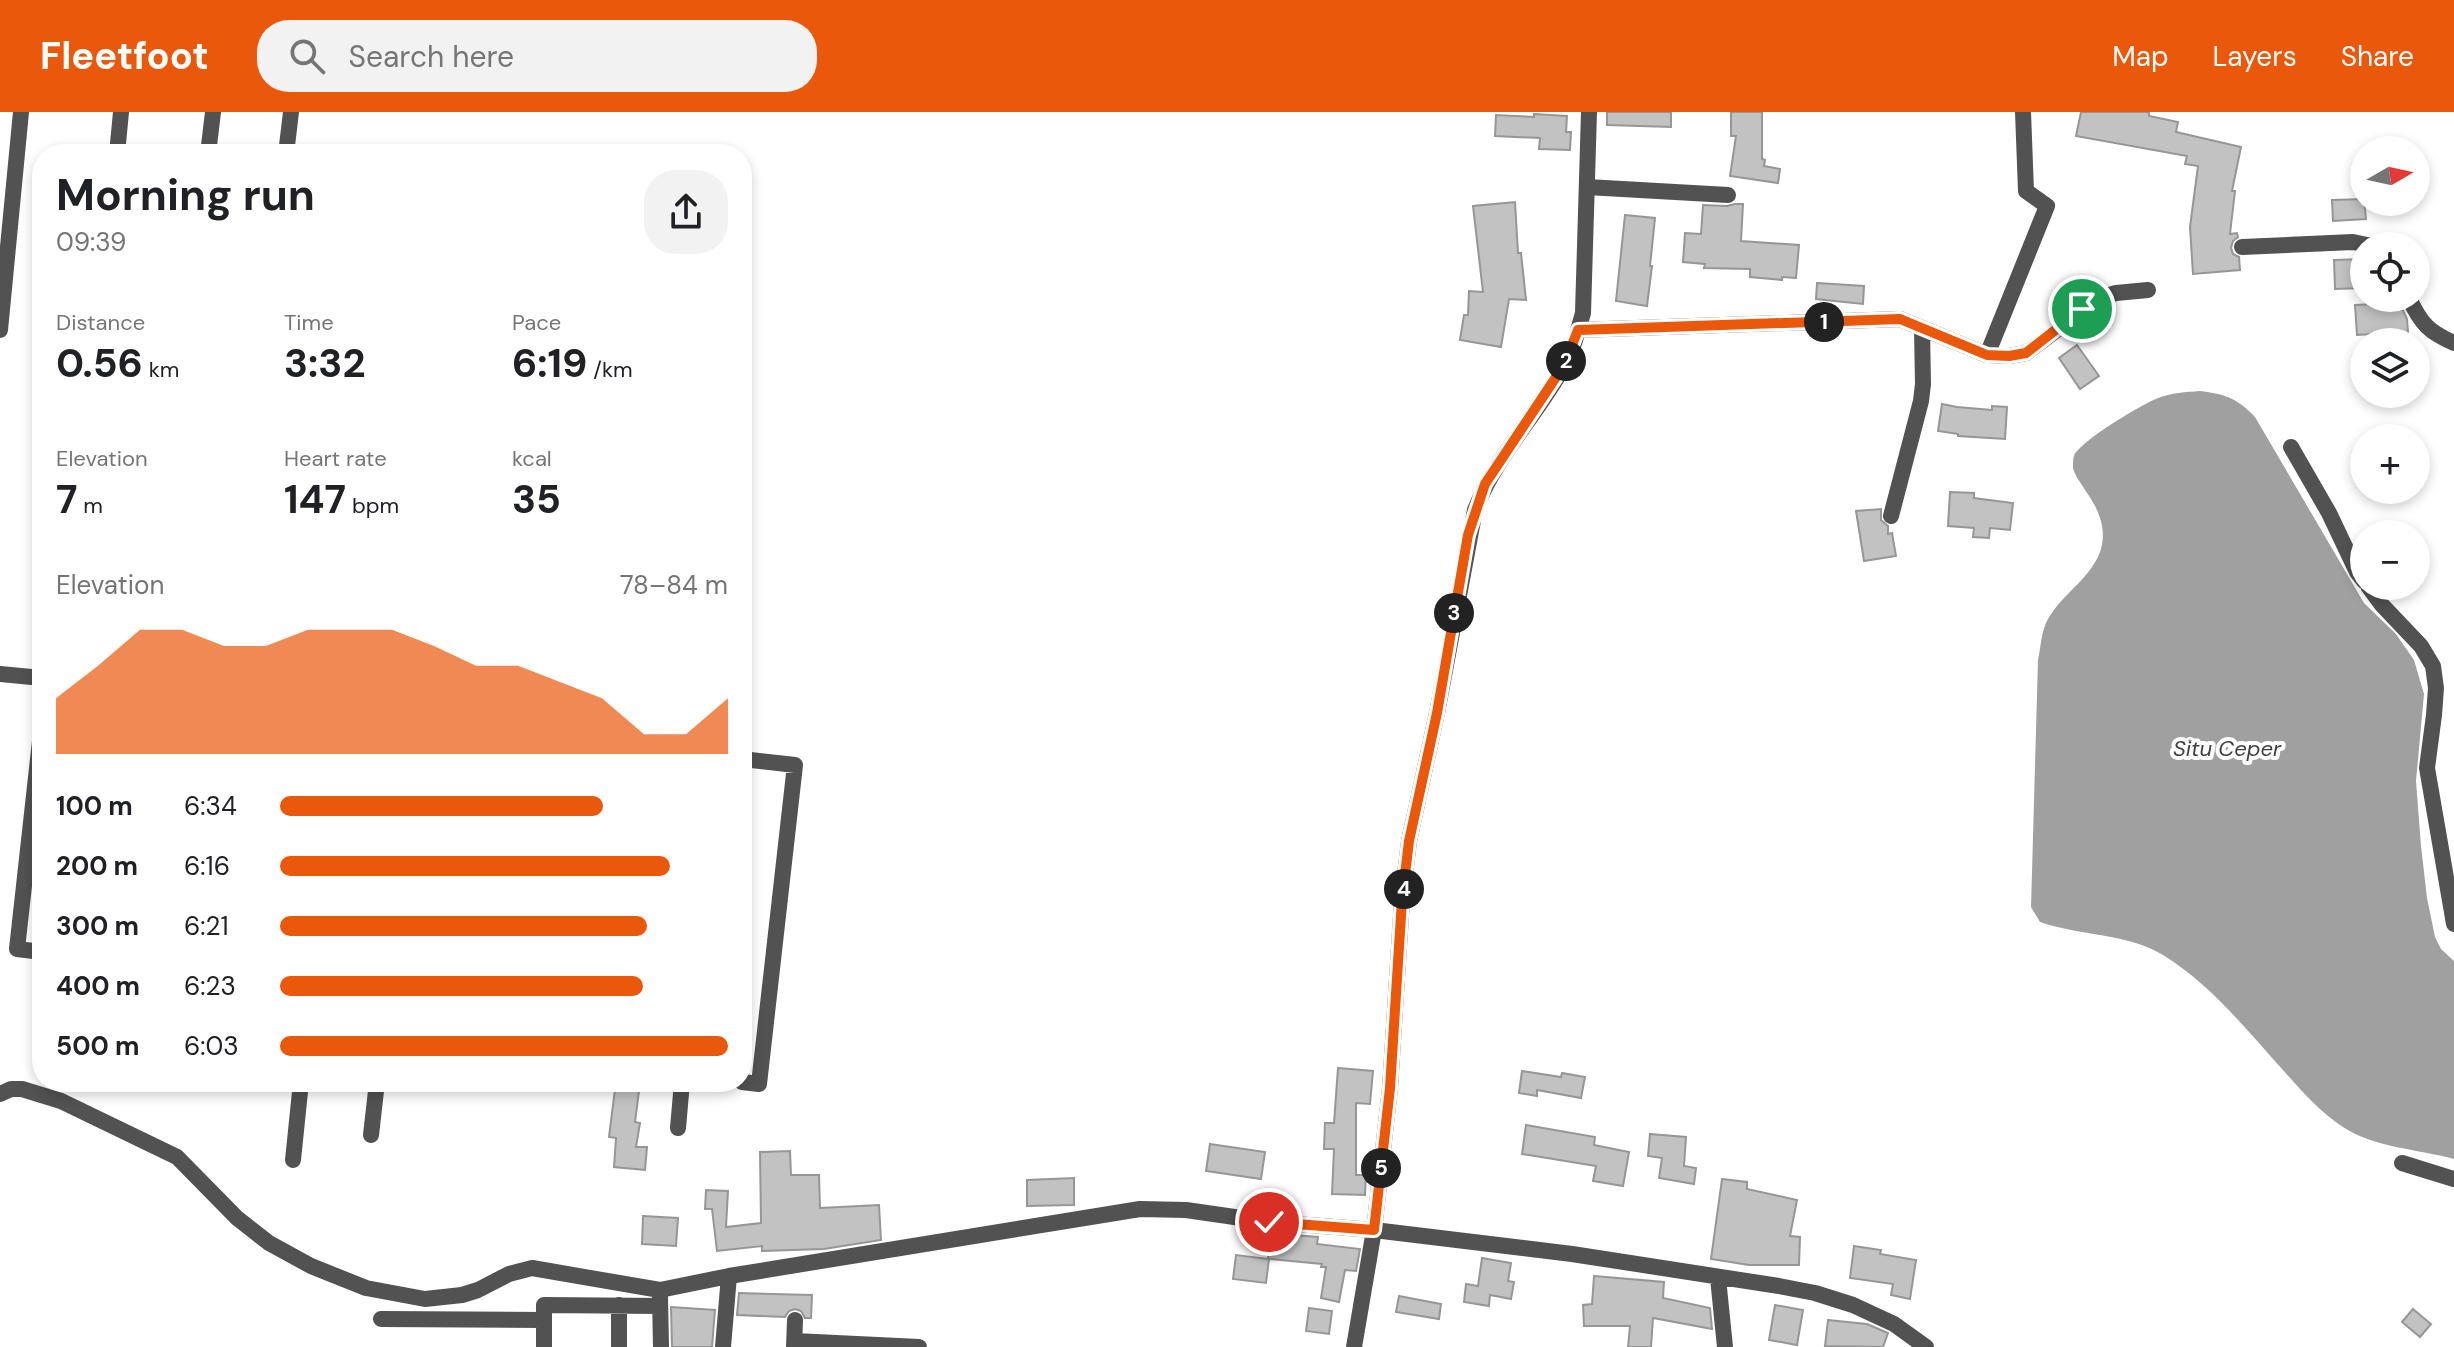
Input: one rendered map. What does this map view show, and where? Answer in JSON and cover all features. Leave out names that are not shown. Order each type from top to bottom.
[{"type":"street","points":[[0,330],[7,189],[21,112]]},
{"type":"street","points":[[118,144],[121,112]]},
{"type":"street","points":[[209,144],[213,112]]},
{"type":"street","points":[[287,144],[291,112]]},
{"type":"street","points":[[1354,1347],[1374,1230],[1390,1088],[1402,900],[1409,841],[1437,713],[1468,535],[1485,484],[1564,365],[1583,313],[1589,112]]},
{"type":"street","points":[[1987,355],[2047,206],[2026,191],[2023,112]]},
{"type":"street","points":[[1587,187],[1728,195]]},
{"type":"street","points":[[2242,247],[2350,242]]},
{"type":"street","points":[[1578,330],[1900,319],[1987,355],[2009,356],[2026,353],[2099,298],[2148,290]]},
{"type":"street","points":[[2415,312],[2431,333],[2454,343]]},
{"type":"street","points":[[1891,516],[1921,401],[1922,328]]},
{"type":"street","points":[[2291,447],[2350,557]]},
{"type":"street","points":[[2378,600],[2421,646],[2433,666],[2436,688],[2427,768],[2454,924]]},
{"type":"street","points":[[0,674],[32,677]]},
{"type":"street","points":[[752,760],[795,765],[759,1084],[752,1083]]},
{"type":"street","points":[[32,813],[17,949],[32,951]]},
{"type":"street","points":[[0,1094],[11,1089],[22,1089],[61,1101],[177,1157],[237,1218],[269,1243],[311,1266],[366,1288],[404,1296],[446,1297],[478,1290],[509,1274],[532,1268],[660,1298]]},
{"type":"street","points":[[293,1160],[300,1092]]},
{"type":"street","points":[[371,1135],[376,1092]]},
{"type":"street","points":[[678,1128],[681,1092]]},
{"type":"street","points":[[2402,1163],[2454,1179]]},
{"type":"street","points":[[544,1347],[544,1305],[619,1305],[660,1298],[729,1276],[1140,1209],[1186,1210],[1269,1222],[1374,1230],[1572,1254],[1803,1291],[1853,1305],[1894,1324],[1926,1347]]},
{"type":"street","points":[[723,1347],[729,1276]]},
{"type":"street","points":[[1718,1278],[1725,1347]]},
{"type":"street","points":[[660,1298],[661,1347]]},
{"type":"street","points":[[619,1305],[619,1347]]},
{"type":"street","points":[[381,1319],[544,1320]]},
{"type":"street","points":[[795,1320],[794,1344],[919,1347]]},
{"type":"water","name":"Situ Ceper","points":[[2200,391],[2230,398],[2255,417],[2350,579],[2350,600],[2362,600],[2396,634],[2414,660],[2424,694],[2416,781],[2427,898],[2435,937],[2441,949],[2454,961],[2454,1159],[2383,1144],[2343,1127],[2326,1115],[2226,1008],[2180,966],[2134,943],[2040,922],[2031,907],[2038,660],[2042,639],[2048,619],[2095,562],[2103,535],[2094,504],[2075,474],[2074,457],[2099,433],[2126,415],[2158,398]]},
{"type":"building","points":[[1607,112],[1671,112],[1671,127],[1607,125]]},
{"type":"building","points":[[1731,112],[1762,112],[1762,159],[1765,160],[1764,166],[1780,169],[1778,183],[1730,176],[1736,136],[1731,136]]},
{"type":"building","points":[[2081,112],[2149,112],[2149,116],[2178,122],[2176,132],[2241,147],[2232,191],[2235,191],[2230,234],[2237,233],[2238,237],[2231,248],[2233,254],[2239,257],[2240,270],[2193,274],[2190,227],[2198,166],[2185,164],[2187,156],[2076,136]]},
{"type":"building","points":[[1534,114],[1567,116],[1566,132],[1571,132],[1570,150],[1539,149],[1540,138],[1495,136],[1496,115],[1534,117]]},
{"type":"building","points":[[2350,199],[2350,216],[2366,216],[2366,219],[2333,221],[2332,200]]},
{"type":"building","points":[[1515,202],[1518,253],[1521,253],[1526,300],[1509,299],[1501,347],[1460,340],[1464,315],[1468,315],[1469,291],[1483,292],[1473,206]]},
{"type":"building","points":[[1743,204],[1741,241],[1799,245],[1796,278],[1750,277],[1750,269],[1704,268],[1705,264],[1683,262],[1685,233],[1701,234],[1703,205]]},
{"type":"building","points":[[1625,215],[1655,218],[1647,306],[1616,301]]},
{"type":"building","points":[[2350,259],[2350,288],[2335,289],[2334,260]]},
{"type":"building","points":[[1817,283],[1864,286],[1863,304],[1816,299]]},
{"type":"building","points":[[2355,312],[2404,312],[2407,319],[2408,328],[2357,328]]},
{"type":"building","points":[[2077,345],[2099,376],[2080,389],[2059,358]]},
{"type":"building","points":[[1942,404],[1992,410],[1992,406],[2007,407],[2005,439],[1958,436],[1938,431]]},
{"type":"building","points":[[1950,492],[1974,493],[1974,498],[2013,503],[2010,530],[1990,528],[1989,538],[1973,537],[1974,528],[1948,526]]},
{"type":"building","points":[[1881,509],[1881,520],[1888,526],[1888,534],[1892,533],[1896,556],[1864,561],[1856,511]]},
{"type":"building","points":[[1338,1068],[1373,1071],[1370,1104],[1356,1103],[1356,1175],[1366,1175],[1365,1195],[1332,1194],[1334,1149],[1324,1149],[1325,1123],[1334,1123]]},
{"type":"building","points":[[1522,1071],[1585,1077],[1581,1098],[1537,1090],[1537,1096],[1519,1093]]},
{"type":"building","points":[[615,1092],[639,1092],[635,1122],[640,1123],[636,1147],[647,1147],[645,1170],[614,1167],[616,1138],[609,1137]]},
{"type":"building","points":[[1526,1125],[1595,1137],[1594,1145],[1629,1152],[1623,1186],[1593,1181],[1596,1166],[1522,1154]]},
{"type":"building","points":[[1650,1134],[1686,1137],[1684,1166],[1696,1168],[1694,1184],[1659,1178],[1662,1158],[1648,1156]]},
{"type":"building","points":[[1210,1144],[1265,1152],[1261,1179],[1206,1171]]},
{"type":"building","points":[[790,1151],[791,1175],[819,1175],[820,1208],[879,1205],[881,1240],[824,1249],[762,1251],[762,1246],[717,1251],[712,1209],[705,1209],[706,1190],[728,1191],[726,1227],[761,1223],[760,1152]]},
{"type":"building","points":[[1074,1178],[1074,1205],[1027,1206],[1027,1180]]},
{"type":"building","points":[[1722,1179],[1747,1182],[1747,1189],[1797,1200],[1790,1236],[1800,1237],[1799,1265],[1749,1265],[1711,1259]]},
{"type":"building","points":[[643,1216],[678,1218],[676,1246],[642,1244]]},
{"type":"building","points":[[1270,1233],[1318,1237],[1317,1244],[1360,1249],[1356,1271],[1345,1270],[1339,1302],[1321,1298],[1326,1267],[1321,1267],[1322,1264],[1269,1259],[1266,1283],[1233,1279],[1236,1255],[1268,1259]]},
{"type":"building","points":[[1854,1246],[1916,1260],[1910,1299],[1891,1295],[1893,1284],[1850,1278]]},
{"type":"building","points":[[1482,1258],[1511,1263],[1508,1281],[1514,1282],[1511,1299],[1490,1295],[1489,1306],[1464,1302],[1466,1284],[1478,1286]]},
{"type":"building","points":[[1594,1276],[1664,1282],[1663,1298],[1710,1308],[1712,1329],[1653,1318],[1651,1347],[1628,1347],[1630,1326],[1584,1326],[1583,1305],[1592,1304]]},
{"type":"building","points":[[739,1293],[812,1295],[811,1318],[805,1318],[801,1311],[795,1309],[785,1317],[737,1315]]},
{"type":"building","points":[[1399,1296],[1441,1304],[1439,1319],[1396,1312]]},
{"type":"building","points":[[1775,1305],[1803,1310],[1797,1345],[1769,1340]]},
{"type":"building","points":[[671,1307],[715,1310],[712,1347],[672,1347]]},
{"type":"building","points":[[1309,1308],[1332,1311],[1329,1334],[1306,1331]]},
{"type":"building","points":[[2413,1309],[2431,1324],[2420,1337],[2402,1322]]},
{"type":"building","points":[[1828,1320],[1867,1324],[1888,1333],[1883,1347],[1825,1346]]},
{"type":"route","points":[[1269,1222],[1374,1230],[1390,1088],[1402,900],[1409,841],[1437,713],[1468,535],[1485,484],[1564,365],[1578,330],[1900,319],[1997,357],[2026,353],[2082,309]]}]
